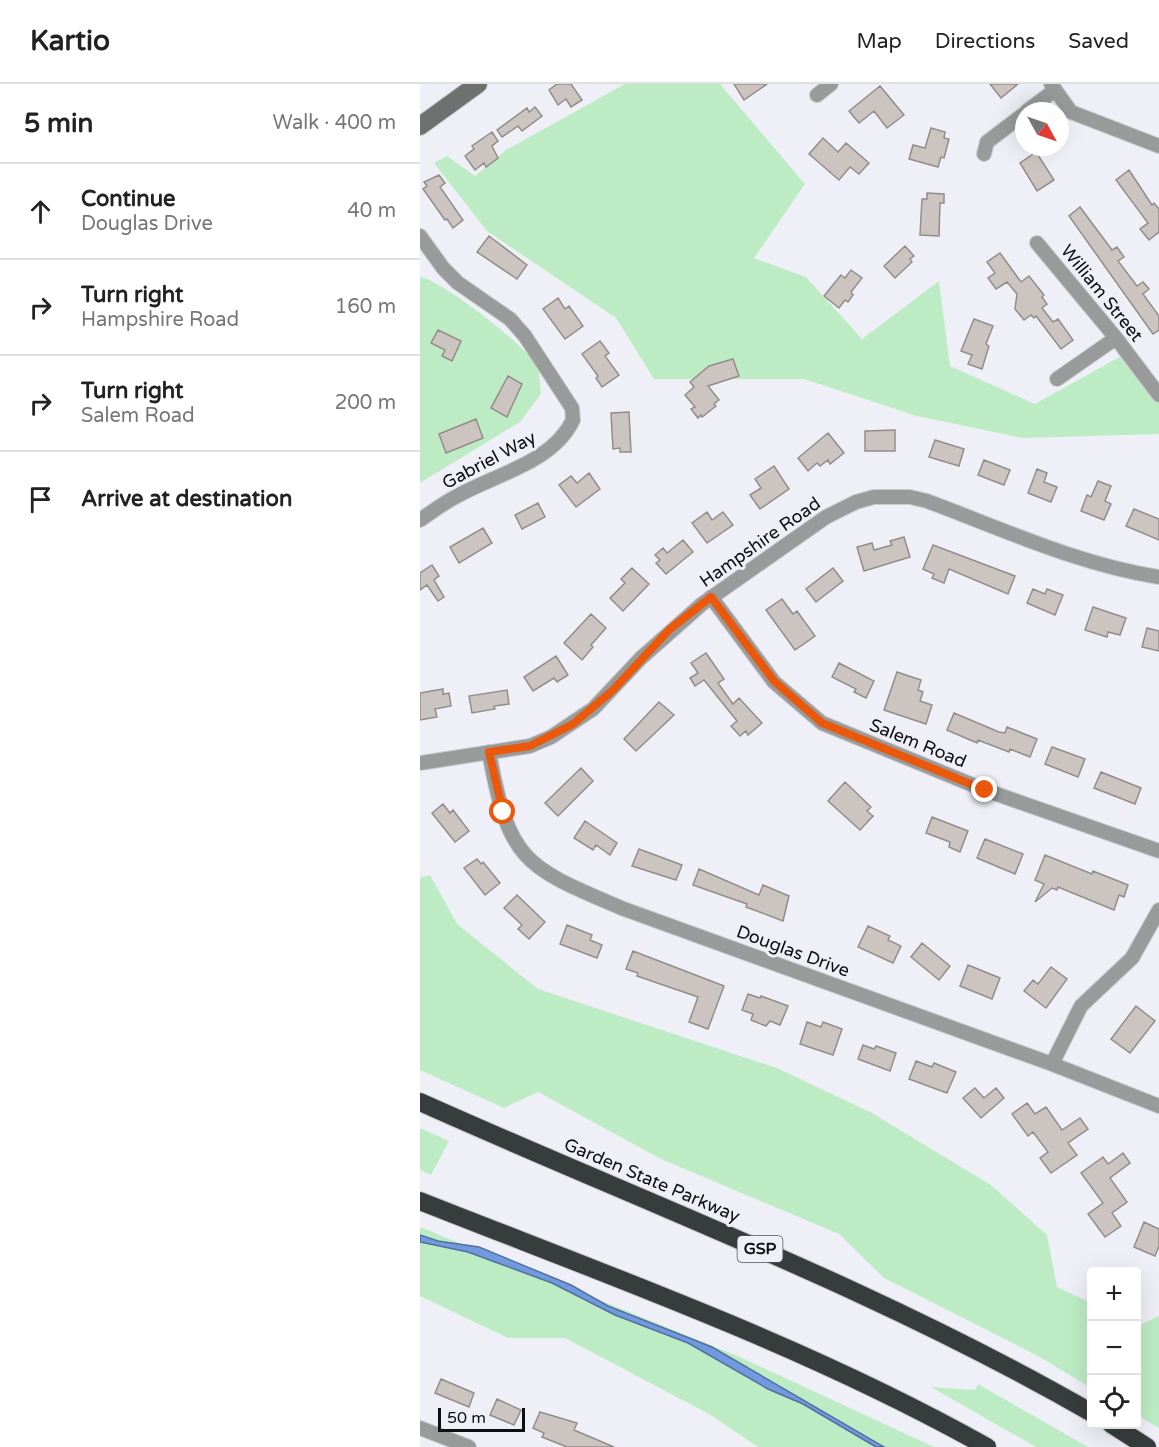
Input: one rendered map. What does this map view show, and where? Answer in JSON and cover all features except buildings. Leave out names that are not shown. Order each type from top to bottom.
[{"type":"highway","name":"Garden State Parkway","points":[[420,1102],[875,1299],[990,1355],[1087,1410]]},
{"type":"highway","points":[[420,1201],[789,1348],[892,1396],[987,1447]]},
{"type":"highway","points":[[1118,1429],[1147,1447]]},
{"type":"street","points":[[420,126],[478,84]]},
{"type":"street","points":[[817,95],[831,84]]},
{"type":"street","points":[[1037,102],[1053,87],[1063,105],[1081,118],[1159,144]]},
{"type":"street","points":[[984,154],[987,142],[1015,120]]},
{"type":"street","name":"Gabriel Way","points":[[420,236],[443,268],[458,283],[502,312],[525,336],[572,408],[573,420],[563,437],[553,446],[496,479],[461,494],[420,520]]},
{"type":"street","name":"William Street","points":[[1037,243],[1116,338],[1159,395]]},
{"type":"street","points":[[1057,379],[1116,338]]},
{"type":"street","name":"Hampshire Road","points":[[420,763],[530,746],[573,724],[612,691],[670,629],[711,597],[840,509],[874,497],[892,496],[927,501],[1080,557],[1132,573],[1159,577]]},
{"type":"street","name":"Salem Road","points":[[711,597],[774,681],[822,723],[985,790],[1159,851]]},
{"type":"street","name":"Douglas Drive","points":[[489,752],[495,785],[512,836],[532,863],[556,880],[624,909],[1052,1064],[1159,1106]]},
{"type":"street","points":[[1052,1064],[1081,1006],[1132,958],[1145,940],[1159,910]]},
{"type":"street","points":[[420,1428],[469,1447]]},
{"type":"green space","points":[[625,84],[720,84],[805,184],[754,258],[806,277],[862,339],[939,281],[950,366],[1035,404],[1123,355],[1159,403],[1159,434],[1023,438],[917,416],[804,379],[654,379],[616,318],[487,231],[434,163],[447,156],[475,176],[506,150]]},
{"type":"green space","points":[[420,277],[446,289],[464,301],[517,344],[537,366],[541,394],[520,422],[420,483]]},
{"type":"green space","points":[[430,875],[457,924],[538,989],[777,1068],[872,1113],[991,1185],[1047,1235],[1057,1287],[1087,1301],[1087,1386],[1038,1356],[884,1278],[839,1234],[661,1159],[538,1092],[504,1108],[420,1070],[420,878]]},
{"type":"green space","points":[[420,1128],[449,1141],[431,1175],[420,1170]]},
{"type":"green space","points":[[420,1227],[740,1357],[934,1447],[758,1447],[709,1414],[565,1338],[508,1338],[420,1296]]},
{"type":"green space","points":[[1159,1316],[1159,1428],[1141,1417],[1141,1325]]},
{"type":"green space","points":[[978,1384],[1088,1447],[1036,1447],[931,1387],[975,1390]]},
{"type":"water","points":[[420,1235],[438,1241],[479,1247],[571,1285],[608,1306],[712,1347],[884,1447],[876,1447],[803,1404],[768,1389],[688,1343],[615,1315],[552,1283],[468,1252],[420,1242]]},
{"type":"route","points":[[503,812],[489,752],[530,746],[573,724],[612,691],[641,657],[670,629],[711,597],[756,660],[774,681],[822,723],[985,790]]}]
